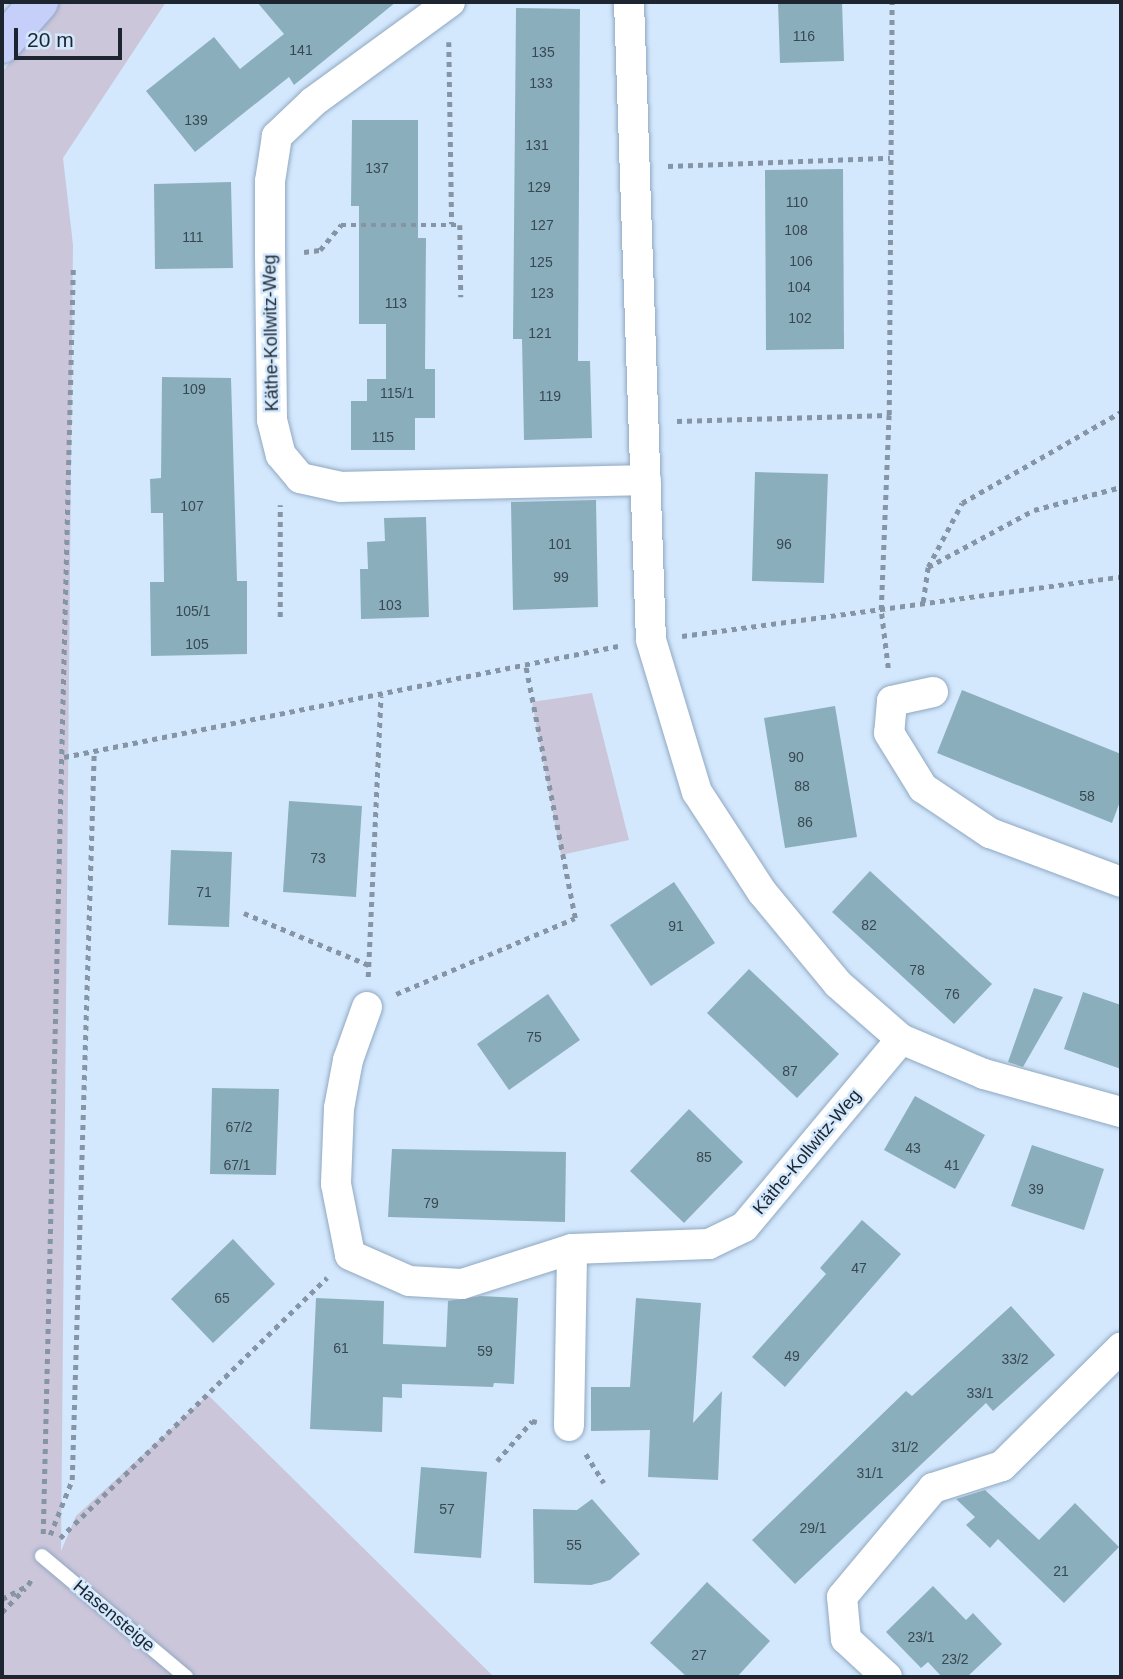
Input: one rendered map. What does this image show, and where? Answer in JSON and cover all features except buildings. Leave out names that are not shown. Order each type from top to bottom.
[{"type":"main road","points":[[2,44],[39,2]]},
{"type":"street","name":"Käthe-Kollwitz-Weg","points":[[281,455],[272,420],[270,181],[277,136],[313,102],[449,2]]},
{"type":"street","points":[[629,2],[632,167],[645,422],[651,640],[697,792],[770,902],[838,984],[901,1039],[984,1074],[1121,1112]]},
{"type":"street","points":[[281,455],[300,478],[341,487],[646,480]]},
{"type":"street","points":[[933,692],[892,701],[889,733],[923,788],[990,833],[1121,882]]},
{"type":"street","points":[[350,1255],[337,1184],[339,1108],[348,1060],[367,1007]]},
{"type":"street","name":"Käthe-Kollwitz-Weg","points":[[350,1255],[410,1281],[462,1283],[572,1249],[709,1244],[744,1227],[901,1039]]},
{"type":"street","points":[[569,1426],[572,1249]]},
{"type":"street","points":[[887,1677],[846,1639],[842,1597],[933,1488],[1002,1466],[1121,1348]]},
{"type":"lane","name":"Hasensteige","points":[[42,1556],[186,1677]]},
{"type":"path","points":[[449,2],[452,224]]},
{"type":"path","points":[[892,2],[889,415],[881,610],[892,701]]},
{"type":"path","points":[[632,167],[890,158]]},
{"type":"path","points":[[270,255],[320,250],[341,225],[460,225],[461,297]]},
{"type":"path","points":[[42,1556],[74,267]]},
{"type":"path","points":[[923,601],[928,567],[962,503],[1121,412]]},
{"type":"path","points":[[645,422],[889,415]]},
{"type":"path","points":[[280,617],[281,455]]},
{"type":"path","points":[[928,567],[1034,510],[1121,487]]},
{"type":"path","points":[[63,757],[94,753],[651,640],[881,610],[923,601],[1121,578]]},
{"type":"path","points":[[381,695],[367,1007],[575,918],[525,664]]},
{"type":"path","points":[[2,1612],[28,1585],[72,1480],[94,753]]},
{"type":"path","points":[[244,913],[369,965]]},
{"type":"path","points":[[42,1556],[350,1255]]},
{"type":"path","points":[[497,1461],[532,1421],[569,1426]]},
{"type":"path","points":[[2,1599],[28,1585]]},
{"type":"shaded area","points":[[58,2],[166,2],[63,158],[73,245],[61,1551],[76,1516],[208,1395],[494,1677],[2,1677],[2,72]]},
{"type":"shaded area","points":[[592,693],[629,840],[561,855],[532,702]]}]
